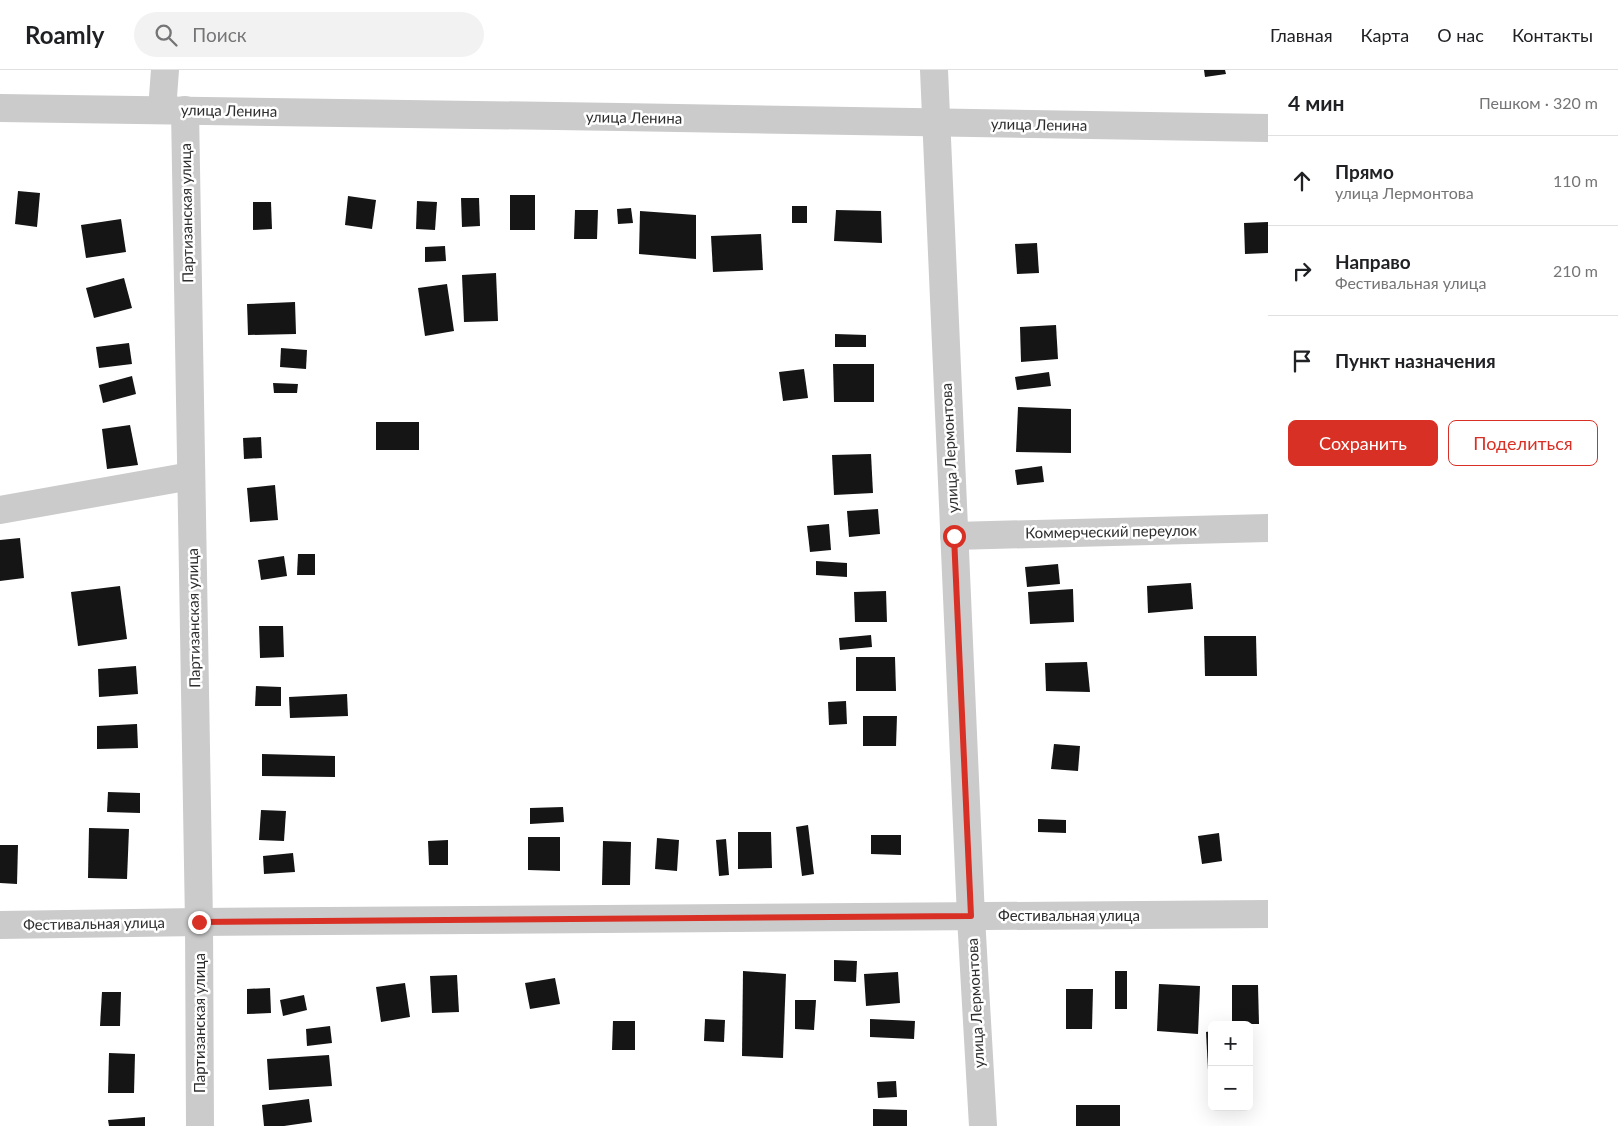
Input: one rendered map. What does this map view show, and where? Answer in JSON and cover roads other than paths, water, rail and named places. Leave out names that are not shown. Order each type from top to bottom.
[{"type":"street","name":"Партизанская улица","points":[[165,70],[173,110],[191,476],[199,922],[200,1126]]},
{"type":"street","name":"улица Лермонтова","points":[[934,70],[971,916],[984,1126]]},
{"type":"street","name":"улица Ленина","points":[[0,108],[1268,128]]},
{"type":"street","points":[[0,510],[191,476]]},
{"type":"street","name":"Коммерческий переулок","points":[[954,536],[1268,528]]},
{"type":"street","name":"Фестивальная улица","points":[[0,925],[1268,914]]}]
